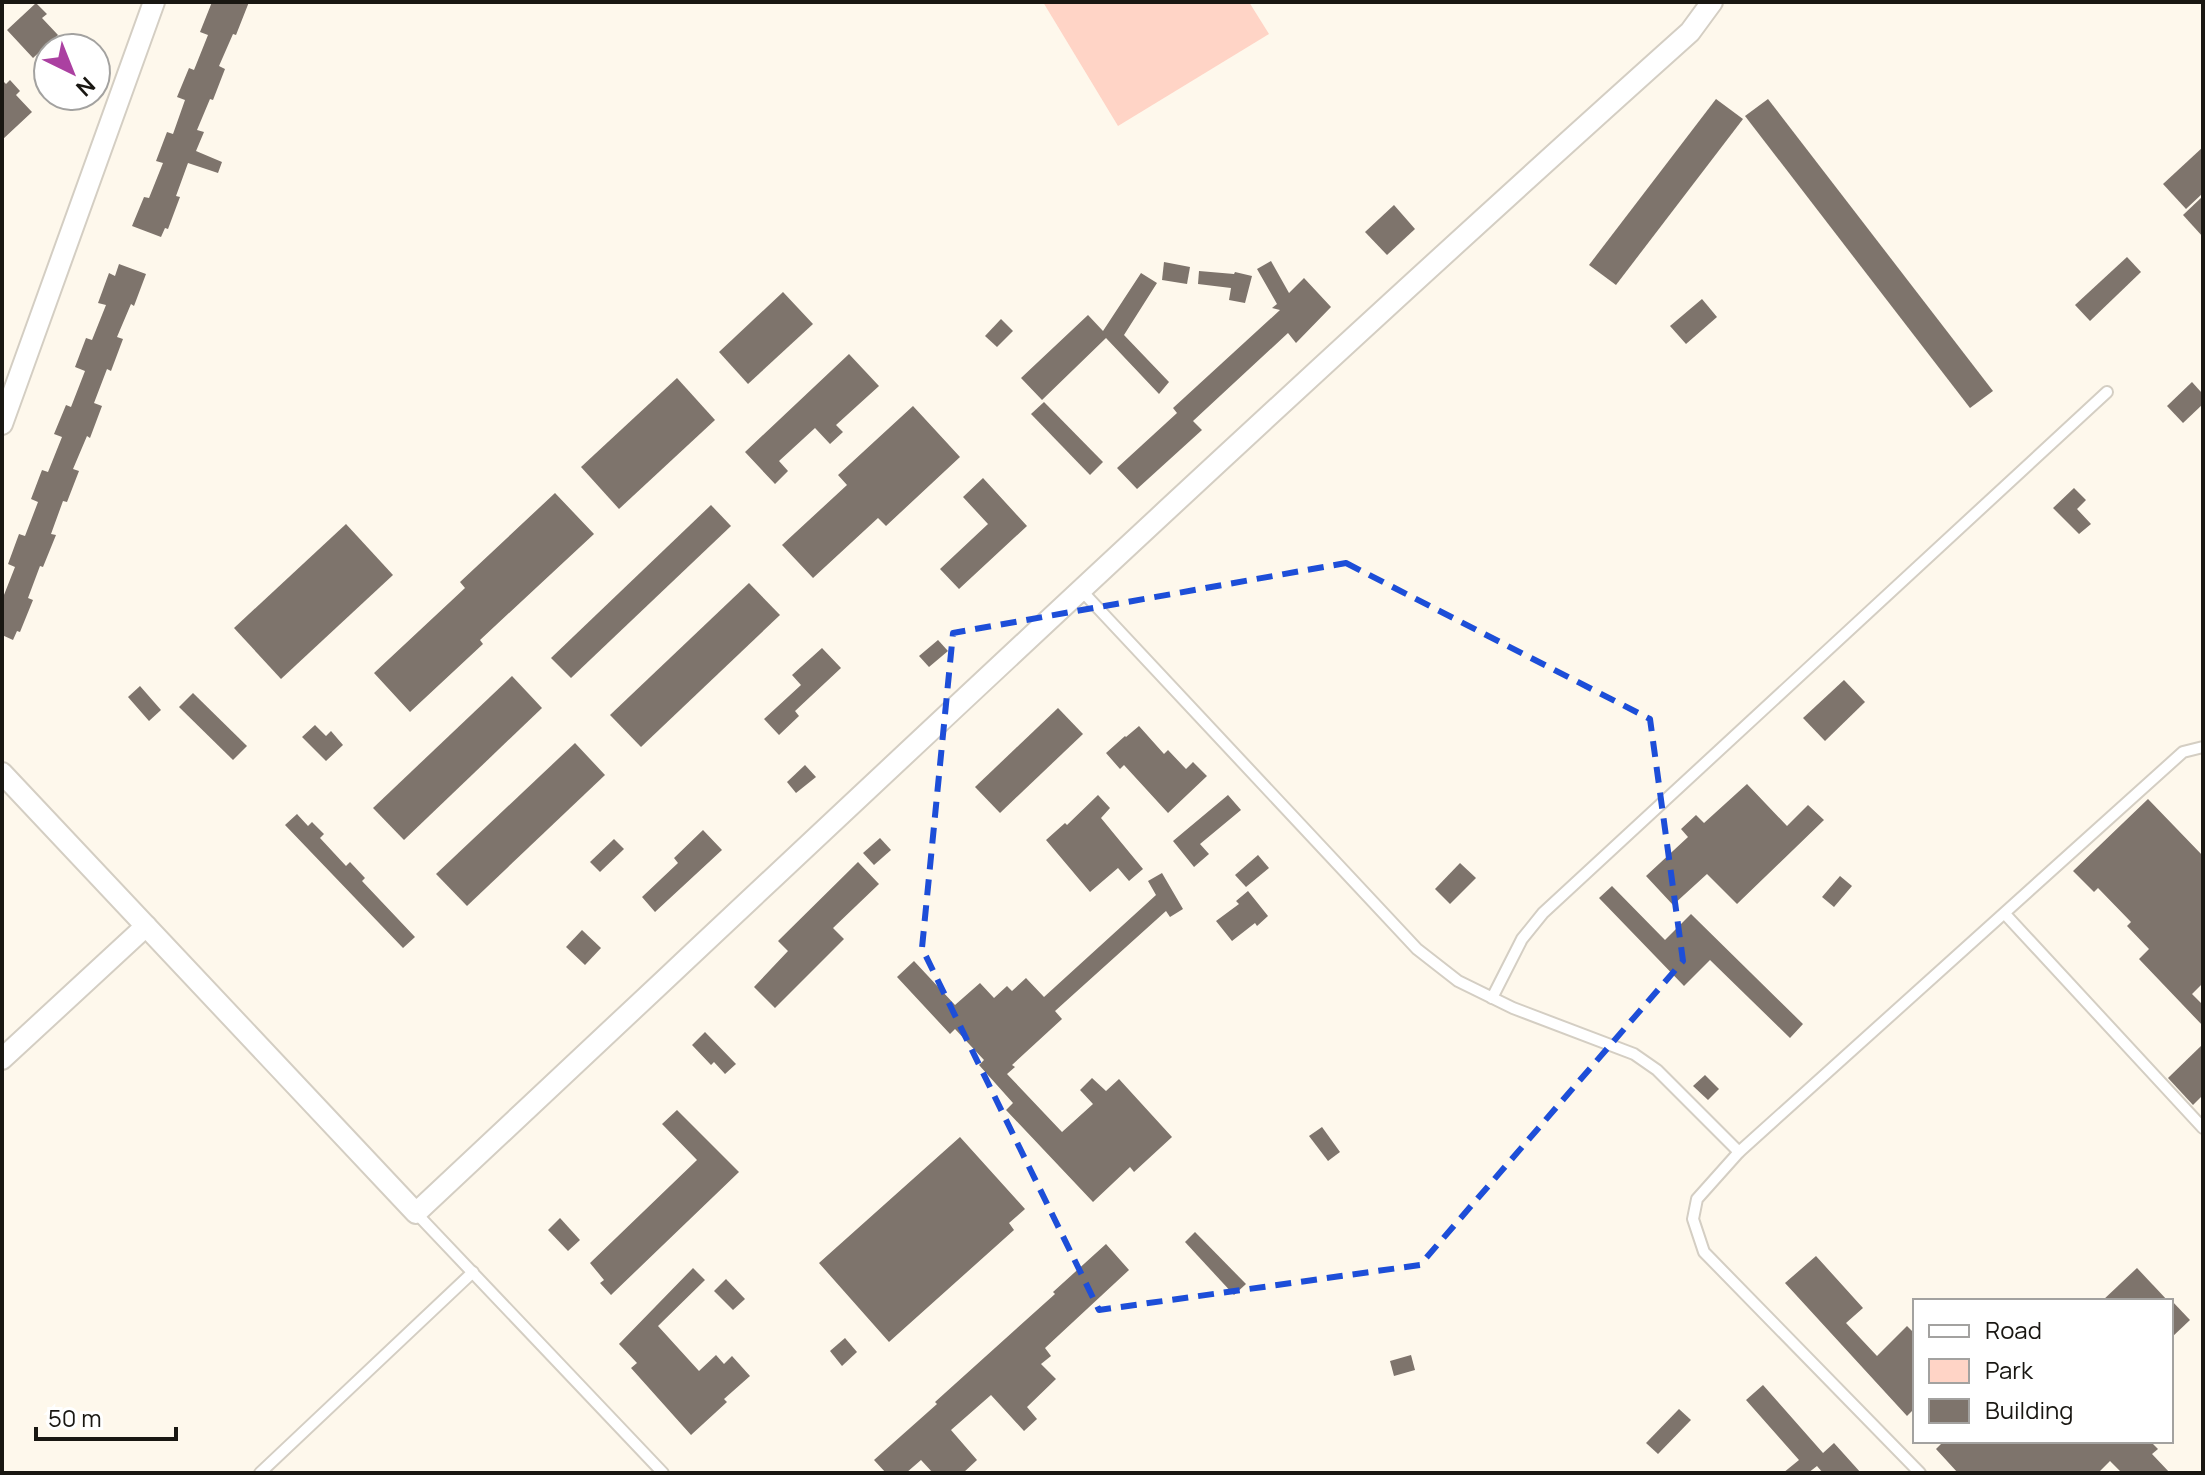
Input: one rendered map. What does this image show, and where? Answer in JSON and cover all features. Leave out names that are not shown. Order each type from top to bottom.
[{"type":"street","points":[[2,424],[9,381],[154,2]]},
{"type":"street","points":[[2,773],[416,1213],[1081,590],[1511,192],[1690,32],[1712,2]]},
{"type":"street","points":[[2,1059],[146,926]]},
{"type":"lane","points":[[1492,998],[1522,939],[1543,913],[2107,392]]},
{"type":"lane","points":[[1081,590],[1417,949],[1458,981],[1492,998],[1634,1054],[1657,1070],[1739,1152]]},
{"type":"lane","points":[[1920,1473],[1704,1252],[1693,1219],[1697,1199],[1739,1152],[2183,752],[2203,747]]},
{"type":"lane","points":[[2005,914],[2203,1128]]},
{"type":"lane","points":[[416,1213],[663,1473]]},
{"type":"lane","points":[[260,1473],[473,1272]]},
{"type":"highlighted area","points":[[1346,563],[1650,719],[1683,961],[1420,1265],[1099,1310],[922,948],[953,633]]},
{"type":"green space","points":[[1043,2],[1249,2],[1269,34],[1118,126]]},
{"type":"building","points":[[212,2],[249,2],[219,66],[225,69],[197,130],[204,132],[196,151],[222,162],[218,173],[188,163],[176,196],[180,197],[168,229],[165,228],[161,237],[132,226],[144,197],[149,198],[163,163],[156,161],[167,132],[173,134],[185,100],[177,97],[189,68],[194,70],[208,35],[200,32]]},
{"type":"building","points":[[36,3],[47,14],[42,18],[55,32],[32,32],[32,57],[7,30]]},
{"type":"building","points":[[2,80],[6,84],[10,80],[20,91],[16,95],[32,112],[2,140]]},
{"type":"building","points":[[1716,99],[1743,119],[1616,285],[1589,265]]},
{"type":"building","points":[[1768,99],[1993,391],[1970,408],[1745,116]]},
{"type":"building","points":[[2203,147],[2203,193],[2186,209],[2163,184]]},
{"type":"building","points":[[2203,196],[2203,237],[2183,215]]},
{"type":"building","points":[[1394,205],[1415,229],[1387,255],[1365,232]]},
{"type":"building","points":[[2127,257],[2141,272],[2090,321],[2075,305]]},
{"type":"building","points":[[1271,261],[1289,293],[1304,278],[1331,307],[1296,343],[1288,333],[1193,421],[1202,430],[1137,489],[1117,468],[1177,413],[1173,408],[1280,310],[1272,308],[1277,304],[1257,269]]},
{"type":"building","points":[[1164,262],[1190,267],[1187,284],[1162,280]]},
{"type":"building","points":[[119,264],[146,274],[134,306],[131,304],[117,337],[123,339],[94,403],[102,406],[90,438],[87,436],[73,469],[79,471],[67,502],[63,501],[51,534],[56,535],[28,598],[33,600],[20,632],[17,631],[13,640],[2,635],[2,600],[15,567],[8,564],[19,534],[25,536],[38,502],[31,499],[42,470],[48,472],[62,437],[54,434],[66,405],[71,407],[85,371],[75,367],[86,338],[92,340],[106,305],[98,303],[109,273],[115,276]]},
{"type":"building","points":[[1199,271],[1252,276],[1245,303],[1229,300],[1231,288],[1198,284]]},
{"type":"building","points":[[1141,273],[1157,283],[1124,335],[1169,382],[1159,394],[1106,338],[1042,400],[1021,378],[1088,315],[1103,331]]},
{"type":"building","points":[[783,292],[813,324],[748,384],[719,352]]},
{"type":"building","points":[[1702,299],[1717,317],[1686,344],[1670,326]]},
{"type":"building","points":[[1001,319],[1013,331],[997,347],[985,336]]},
{"type":"building","points":[[849,354],[879,386],[836,425],[843,432],[830,444],[815,428],[779,461],[788,471],[775,484],[745,452]]},
{"type":"building","points":[[677,378],[715,420],[619,509],[581,467]]},
{"type":"building","points":[[2192,382],[2201,392],[2203,404],[2183,423],[2167,406]]},
{"type":"building","points":[[1044,402],[1103,462],[1090,475],[1031,414]]},
{"type":"building","points":[[913,406],[960,457],[886,526],[878,518],[813,578],[782,545],[847,485],[838,475]]},
{"type":"building","points":[[983,478],[1027,526],[959,589],[940,569],[988,524],[963,497]]},
{"type":"building","points":[[2074,488],[2086,500],[2077,509],[2091,524],[2079,534],[2053,508]]},
{"type":"building","points":[[555,493],[594,534],[480,640],[483,644],[410,712],[374,673],[465,588],[460,582]]},
{"type":"building","points":[[711,505],[731,526],[571,678],[551,658]]},
{"type":"building","points":[[346,524],[393,575],[281,679],[234,628]]},
{"type":"building","points":[[749,583],[780,615],[641,747],[610,715]]},
{"type":"building","points":[[938,640],[948,651],[929,667],[919,656]]},
{"type":"building","points":[[822,648],[841,668],[795,711],[799,716],[779,735],[764,719],[801,685],[792,675]]},
{"type":"building","points":[[512,676],[542,708],[404,840],[373,808]]},
{"type":"building","points":[[1844,680],[1865,702],[1825,741],[1803,718]]},
{"type":"building","points":[[140,686],[161,710],[149,721],[128,697]]},
{"type":"building","points":[[193,693],[247,746],[233,760],[179,707]]},
{"type":"building","points":[[1058,708],[1083,734],[1000,813],[975,787]]},
{"type":"building","points":[[315,725],[326,736],[331,731],[343,745],[326,761],[302,737]]},
{"type":"building","points":[[1139,726],[1164,754],[1168,750],[1186,769],[1193,762],[1207,776],[1168,813],[1124,765],[1120,769],[1106,753]]},
{"type":"building","points":[[575,743],[605,775],[467,906],[436,874]]},
{"type":"building","points":[[805,765],[816,777],[796,793],[787,782]]},
{"type":"building","points":[[1747,784],[1787,826],[1808,805],[1824,820],[1737,904],[1707,874],[1673,905],[1646,876],[1688,837],[1681,829],[1696,815],[1704,823]]},
{"type":"building","points":[[1098,795],[1110,808],[1101,818],[1143,869],[1129,881],[1118,868],[1090,892],[1046,840]]},
{"type":"building","points":[[1228,795],[1241,810],[1200,844],[1209,854],[1194,867],[1173,841]]},
{"type":"building","points":[[2148,799],[2203,856],[2203,983],[2192,994],[2203,1005],[2203,1026],[2139,959],[2149,949],[2127,926],[2131,922],[2098,888],[2094,892],[2073,871]]},
{"type":"building","points":[[297,814],[308,826],[312,822],[324,834],[320,838],[346,866],[350,862],[365,878],[362,881],[415,937],[403,948],[285,825]]},
{"type":"building","points":[[703,830],[722,850],[655,912],[642,897],[678,863],[674,858]]},
{"type":"building","points":[[880,838],[891,850],[874,865],[863,853]]},
{"type":"building","points":[[614,839],[624,849],[600,872],[590,862]]},
{"type":"building","points":[[1258,855],[1269,868],[1246,887],[1235,875]]},
{"type":"building","points":[[858,862],[879,884],[833,928],[844,939],[775,1008],[754,987],[788,951],[778,941]]},
{"type":"building","points":[[1460,863],[1476,878],[1450,904],[1435,889]]},
{"type":"building","points":[[1162,873],[1183,909],[1170,917],[1166,911],[1055,1011],[1062,1019],[1012,1065],[1015,1067],[1007,1074],[1062,1132],[1093,1104],[1080,1090],[1092,1078],[1106,1091],[1119,1079],[1172,1137],[1134,1172],[1130,1167],[1093,1202],[1006,1110],[1013,1103],[979,1065],[984,1060],[955,1029],[950,1034],[897,977],[914,961],[955,1005],[980,983],[994,998],[1007,986],[1012,991],[1026,978],[1044,997],[1156,895],[1148,881]]},
{"type":"building","points":[[1840,876],[1852,886],[1834,907],[1822,897]]},
{"type":"building","points":[[1612,886],[1665,940],[1691,914],[1803,1024],[1790,1038],[1710,960],[1684,986],[1599,898]]},
{"type":"building","points":[[1248,891],[1268,916],[1232,941],[1216,921],[1239,904],[1236,901]]},
{"type":"building","points":[[582,930],[601,948],[585,965],[566,947]]},
{"type":"building","points":[[705,1032],[736,1064],[725,1074],[714,1062],[711,1065],[692,1045]]},
{"type":"building","points":[[2203,1044],[2203,1095],[2193,1105],[2168,1078]]},
{"type":"building","points":[[1705,1075],[1719,1089],[1708,1100],[1693,1086]]},
{"type":"building","points":[[677,1110],[739,1172],[611,1295],[600,1283],[604,1280],[590,1263],[697,1160],[662,1124]]},
{"type":"building","points":[[1322,1127],[1340,1152],[1328,1161],[1309,1136]]},
{"type":"building","points":[[960,1137],[1025,1209],[1009,1223],[1014,1230],[889,1342],[819,1263]]},
{"type":"building","points":[[560,1218],[580,1240],[568,1251],[548,1230]]},
{"type":"building","points":[[1195,1232],[1246,1284],[1234,1295],[1185,1242]]},
{"type":"building","points":[[1106,1244],[1129,1270],[1045,1348],[1051,1356],[1041,1364],[1056,1379],[1027,1407],[1037,1419],[1024,1431],[991,1395],[951,1430],[977,1460],[963,1473],[933,1473],[921,1460],[906,1473],[886,1473],[874,1460]]},
{"type":"building","points":[[1816,1256],[1863,1308],[1846,1323],[1877,1356],[1907,1326],[1913,1332],[1913,1410],[1907,1416],[1785,1283]]},
{"type":"building","points":[[693,1268],[705,1280],[658,1326],[699,1371],[716,1355],[724,1364],[732,1356],[750,1376],[691,1435],[631,1368],[637,1363],[619,1344]]},
{"type":"building","points":[[2137,1268],[2166,1299],[2104,1299]]},
{"type":"building","points":[[726,1279],[745,1299],[733,1310],[714,1291]]},
{"type":"building","points":[[2173,1302],[2190,1320],[2173,1336]]},
{"type":"building","points":[[845,1338],[857,1352],[842,1366],[830,1351]]},
{"type":"building","points":[[1411,1355],[1415,1370],[1394,1376],[1390,1361]]},
{"type":"building","points":[[1763,1385],[1823,1453],[1834,1443],[1861,1473],[1823,1473],[1817,1466],[1808,1473],[1783,1473],[1799,1460],[1746,1400]]},
{"type":"building","points":[[1679,1409],[1691,1420],[1658,1454],[1646,1443]]},
{"type":"building","points":[[1942,1443],[2152,1443],[2158,1449],[2152,1454],[2170,1473],[2122,1473],[2110,1461],[2098,1473],[1958,1473],[1936,1449]]}]
